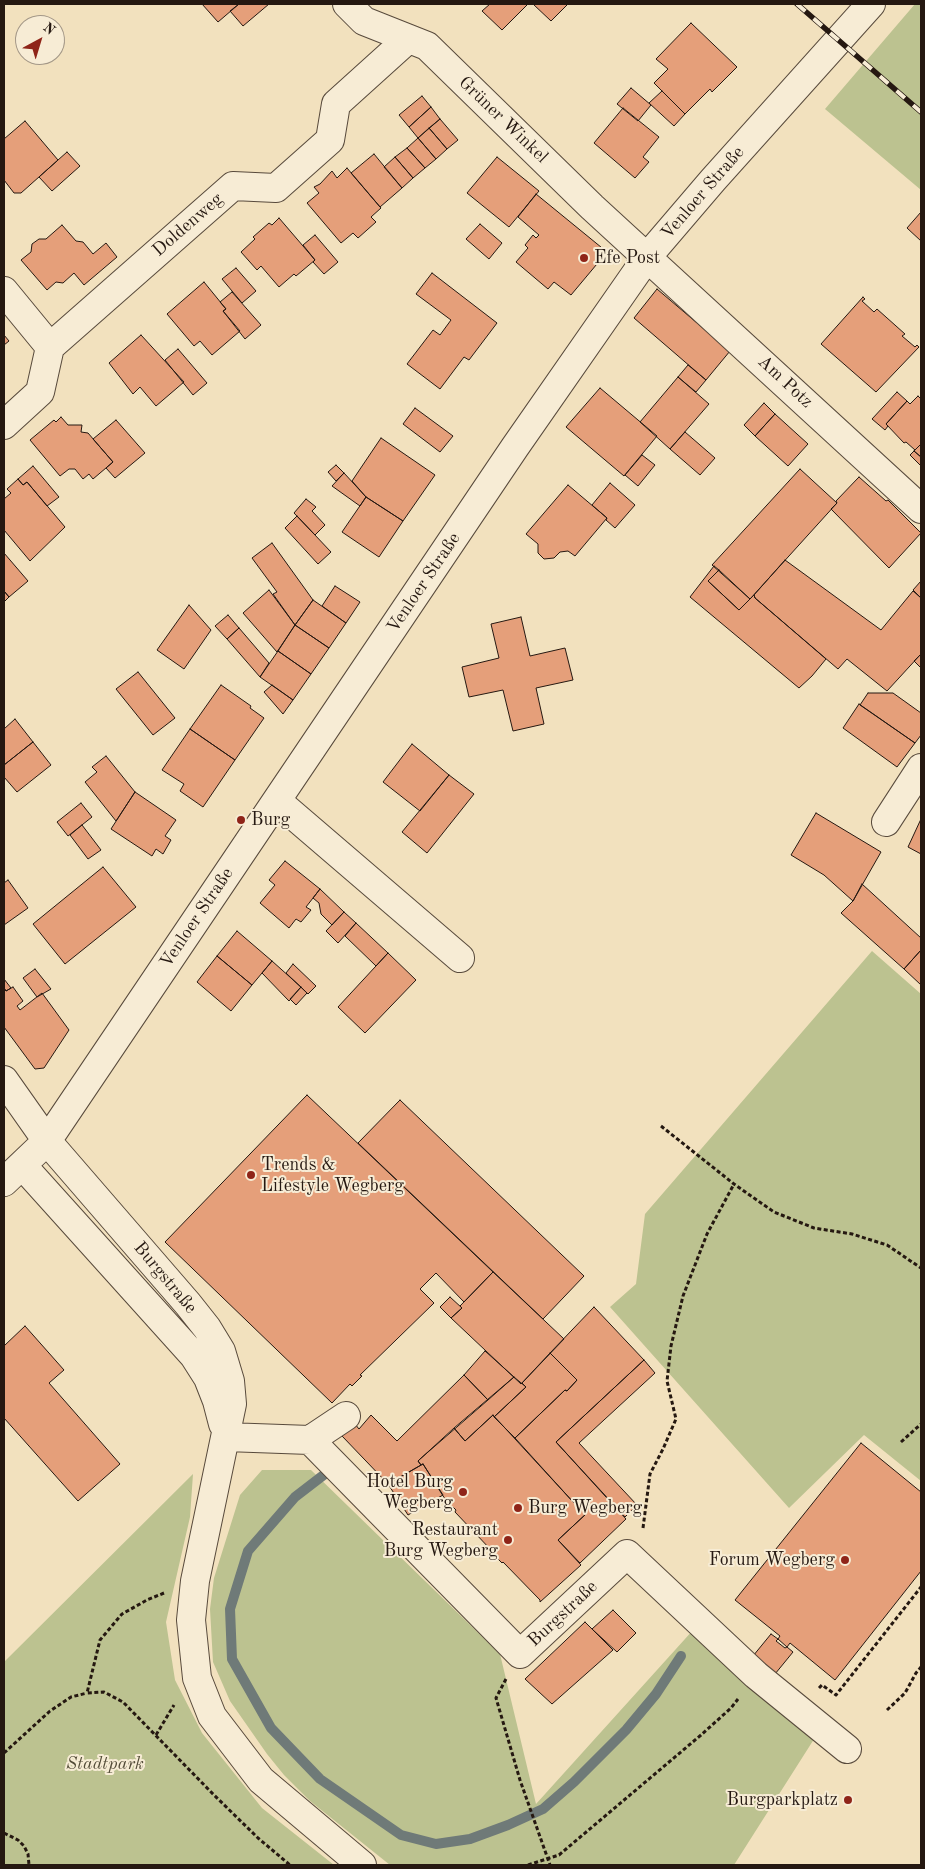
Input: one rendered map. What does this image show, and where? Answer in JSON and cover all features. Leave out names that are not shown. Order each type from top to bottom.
[{"type":"street","name":"Grüner Winkel","points":[[347,4],[364,21],[427,46],[592,207],[648,256]]},
{"type":"street","name":"Venloer Straße","points":[[13,1174],[47,1141],[516,447],[648,256],[720,172],[871,4]]},
{"type":"street","name":"Doldenweg","points":[[50,347],[233,186],[276,188],[330,140],[336,104],[408,39]]},
{"type":"street","name":"Am Potz","points":[[648,256],[921,508]]},
{"type":"street","points":[[4,291],[50,347],[40,392],[4,424]]},
{"type":"street","points":[[886,822],[921,768]]},
{"type":"street","points":[[277,801],[460,958]]},
{"type":"street","name":"Burgstraße","points":[[4,1080],[47,1141],[188,1304],[207,1328],[221,1351],[230,1381],[232,1404],[196,1581],[191,1620],[197,1678],[212,1716],[261,1780],[362,1865]]},
{"type":"street","name":"Burgstraße","points":[[13,1174],[194,1356],[208,1378],[217,1401],[226,1437]]},
{"type":"street","points":[[226,1437],[318,1448],[346,1416]]},
{"type":"street","name":"Burgstraße","points":[[318,1448],[520,1654],[628,1554]]},
{"type":"street","points":[[628,1554],[756,1675],[847,1749]]},
{"type":"path","points":[[661,1126],[734,1184],[774,1212],[814,1228],[852,1234],[887,1245],[921,1268]]},
{"type":"path","points":[[628,1554],[642,1536],[650,1474],[676,1419],[667,1381],[671,1346],[683,1296],[707,1234],[734,1184]]},
{"type":"path","points":[[901,1442],[921,1424]]},
{"type":"path","points":[[87,1693],[100,1640],[122,1614],[147,1600],[196,1581]]},
{"type":"path","points":[[800,1712],[822,1684],[836,1695],[921,1587]]},
{"type":"path","points":[[520,1654],[496,1698],[520,1780],[550,1865]]},
{"type":"path","points":[[887,1710],[905,1693],[921,1667]]},
{"type":"path","points":[[528,1865],[559,1855],[731,1708],[756,1675]]},
{"type":"path","points":[[4,1753],[50,1711],[71,1697],[87,1693],[104,1692],[123,1702],[258,1838],[290,1865]]},
{"type":"path","points":[[4,1833],[18,1840],[24,1846],[28,1854],[29,1865]]},
{"type":"green space","points":[[915,4],[921,4],[921,190],[825,109]]},
{"type":"green space","points":[[872,951],[921,994],[921,1481],[864,1435],[789,1508],[610,1307],[636,1284],[645,1214]]},
{"type":"green space","points":[[262,1470],[311,1470],[500,1654],[536,1804],[694,1629],[816,1736],[734,1865],[390,1865],[310,1801],[284,1775],[267,1754],[230,1701],[213,1662],[210,1609],[214,1578],[240,1495]]},
{"type":"green space","name":"Stadtpark","points":[[193,1474],[190,1517],[166,1622],[175,1680],[202,1733],[262,1808],[334,1865],[4,1865],[4,1662]]},
{"type":"building","points":[[202,4],[239,4],[218,22]]},
{"type":"building","points":[[239,4],[269,4],[243,26],[230,11]]},
{"type":"building","points":[[490,4],[528,4],[502,30],[482,11]]},
{"type":"building","points":[[533,4],[568,4],[551,21]]},
{"type":"building","points":[[691,23],[737,67],[712,92],[710,89],[685,114],[654,83],[668,69],[656,59]]},
{"type":"building","points":[[631,88],[651,105],[638,121],[617,104]]},
{"type":"building","points":[[662,91],[685,114],[674,126],[649,103]]},
{"type":"building","points":[[422,96],[431,107],[409,127],[399,115]]},
{"type":"building","points":[[431,107],[440,119],[418,138],[409,127]]},
{"type":"building","points":[[623,108],[659,137],[643,157],[649,162],[635,178],[594,143]]},
{"type":"building","points":[[440,119],[458,140],[447,149],[429,128]]},
{"type":"building","points":[[25,121],[58,160],[21,193],[14,193],[4,180],[4,139]]},
{"type":"building","points":[[429,128],[447,149],[436,159],[418,138]]},
{"type":"building","points":[[418,138],[436,159],[425,168],[407,148]]},
{"type":"building","points":[[407,148],[425,168],[413,178],[395,157]]},
{"type":"building","points":[[67,152],[80,166],[52,191],[39,177]]},
{"type":"building","points":[[374,154],[402,188],[380,207],[351,173]]},
{"type":"building","points":[[395,157],[413,178],[402,188],[384,167]]},
{"type":"building","points":[[497,157],[539,191],[509,227],[467,193]]},
{"type":"building","points":[[347,168],[381,208],[371,217],[376,222],[358,238],[353,233],[341,243],[307,203],[319,193],[314,187],[320,184],[332,171],[337,178]]},
{"type":"building","points":[[536,194],[607,252],[571,295],[554,282],[548,289],[516,262],[528,248],[525,245],[533,235],[536,238],[539,235],[518,217]]},
{"type":"building","points":[[921,212],[921,241],[907,228]]},
{"type":"building","points":[[279,218],[315,260],[279,287],[261,266],[257,270],[241,252],[255,239],[253,237],[269,223],[272,225]]},
{"type":"building","points":[[480,224],[502,243],[489,259],[466,239]]},
{"type":"building","points":[[62,225],[76,241],[83,242],[93,254],[106,243],[117,257],[84,285],[74,273],[63,283],[56,282],[47,290],[21,260],[31,252],[32,244],[39,239],[46,239]]},
{"type":"building","points":[[315,235],[338,262],[324,274],[313,262],[315,260],[303,245]]},
{"type":"building","points":[[236,268],[256,291],[242,303],[222,279]]},
{"type":"building","points":[[432,273],[497,323],[469,360],[464,357],[440,389],[407,364],[433,330],[440,335],[451,320],[416,294]]},
{"type":"building","points":[[204,282],[226,309],[223,311],[240,331],[212,355],[200,341],[194,346],[167,314]]},
{"type":"building","points":[[657,289],[730,351],[706,380],[634,318]]},
{"type":"building","points":[[232,292],[261,325],[245,339],[223,311],[226,309],[220,302]]},
{"type":"building","points":[[863,297],[865,299],[862,301],[874,312],[877,309],[905,334],[902,336],[915,347],[917,345],[919,347],[876,392],[821,344]]},
{"type":"building","points":[[4,335],[9,341],[4,345]]},
{"type":"building","points":[[141,335],[184,382],[156,406],[140,387],[133,394],[109,363]]},
{"type":"building","points":[[178,349],[207,383],[193,395],[165,360]]},
{"type":"building","points":[[688,365],[706,380],[696,392],[678,377]]},
{"type":"building","points":[[678,377],[709,404],[670,449],[640,422]]},
{"type":"building","points":[[600,388],[657,436],[624,476],[566,427]]},
{"type":"building","points":[[897,392],[907,401],[886,424],[888,426],[885,430],[872,419]]},
{"type":"building","points":[[918,396],[921,399],[921,444],[915,450],[906,442],[904,443],[886,424],[907,401],[910,404]]},
{"type":"building","points":[[764,403],[775,414],[755,436],[744,425]]},
{"type":"building","points":[[415,408],[453,436],[440,452],[403,424]]},
{"type":"building","points":[[775,414],[808,444],[788,466],[755,436]]},
{"type":"building","points":[[61,417],[68,425],[82,425],[81,432],[88,433],[113,462],[93,479],[89,474],[83,479],[75,469],[69,469],[60,476],[30,440],[54,420],[56,422]]},
{"type":"building","points":[[116,420],[145,453],[115,478],[106,468],[113,462],[93,439]]},
{"type":"building","points":[[685,432],[715,458],[700,475],[670,449]]},
{"type":"building","points":[[381,438],[435,475],[403,521],[366,497],[352,481]]},
{"type":"building","points":[[921,444],[921,457],[914,451]]},
{"type":"building","points":[[914,451],[921,457],[921,466],[910,455]]},
{"type":"building","points":[[642,455],[655,465],[638,486],[625,475]]},
{"type":"building","points":[[336,465],[344,473],[336,481],[328,472]]},
{"type":"building","points":[[33,466],[59,497],[47,506],[27,482],[23,485],[18,479]]},
{"type":"building","points":[[800,469],[837,503],[750,599],[712,565]]},
{"type":"building","points":[[344,473],[366,497],[360,506],[332,486]]},
{"type":"building","points":[[859,477],[886,501],[888,500],[921,533],[889,568],[831,509],[837,503],[836,501]]},
{"type":"building","points":[[18,479],[23,485],[27,482],[65,527],[30,561],[4,530],[4,499],[11,493],[7,489]]},
{"type":"building","points":[[610,483],[635,505],[615,528],[592,505]]},
{"type":"building","points":[[568,485],[607,518],[575,556],[568,551],[560,552],[554,558],[544,559],[538,553],[538,544],[526,534]]},
{"type":"building","points":[[366,497],[403,521],[379,557],[342,532]]},
{"type":"building","points":[[306,499],[316,507],[312,511],[325,525],[315,535],[294,513]]},
{"type":"building","points":[[297,516],[331,552],[318,564],[285,528]]},
{"type":"building","points":[[272,543],[313,600],[295,625],[273,594],[277,592],[252,558]]},
{"type":"building","points":[[4,553],[28,581],[9,597],[4,591]]},
{"type":"building","points":[[785,560],[881,630],[913,591],[921,598],[921,654],[887,691],[847,659],[838,669],[755,598],[754,595]]},
{"type":"building","points":[[714,566],[719,570],[708,581],[739,610],[754,595],[755,598],[826,659],[799,688],[690,597]]},
{"type":"building","points":[[719,570],[750,599],[739,610],[708,581]]},
{"type":"building","points":[[921,581],[921,598],[913,590]]},
{"type":"building","points":[[335,586],[360,602],[346,623],[322,606]]},
{"type":"building","points":[[269,590],[295,625],[277,652],[243,613]]},
{"type":"building","points":[[4,591],[9,597],[4,602]]},
{"type":"building","points":[[313,600],[346,623],[329,648],[295,625]]},
{"type":"building","points":[[189,605],[211,630],[184,669],[157,650]]},
{"type":"building","points":[[228,615],[239,628],[227,639],[215,626]]},
{"type":"building","points":[[521,617],[530,656],[565,648],[573,680],[536,688],[544,724],[513,731],[503,690],[469,697],[462,667],[499,658],[491,624]]},
{"type":"building","points":[[295,625],[329,648],[311,674],[278,651]]},
{"type":"building","points":[[239,628],[269,663],[260,677],[227,639]]},
{"type":"building","points":[[278,651],[311,674],[293,700],[260,677]]},
{"type":"building","points":[[921,654],[921,668],[914,661]]},
{"type":"building","points":[[138,672],[175,718],[153,735],[116,689]]},
{"type":"building","points":[[221,685],[251,706],[250,708],[264,718],[235,760],[190,729]]},
{"type":"building","points":[[272,685],[293,700],[283,714],[264,692]]},
{"type":"building","points":[[868,693],[893,693],[921,713],[921,735],[915,743],[860,705]]},
{"type":"building","points":[[859,704],[915,743],[897,767],[843,728]]},
{"type":"building","points":[[15,719],[33,742],[4,765],[4,729]]},
{"type":"building","points":[[190,729],[235,760],[203,807],[180,791],[184,784],[162,770]]},
{"type":"building","points":[[33,742],[51,765],[17,792],[4,777],[4,765]]},
{"type":"building","points":[[412,744],[449,775],[420,811],[383,782]]},
{"type":"building","points":[[106,756],[135,792],[116,821],[85,782],[97,772],[92,767]]},
{"type":"building","points":[[449,775],[474,794],[427,853],[402,832]]},
{"type":"building","points":[[135,792],[176,820],[165,836],[171,840],[163,854],[156,849],[152,856],[111,829]]},
{"type":"building","points":[[81,803],[92,817],[68,836],[57,822]]},
{"type":"building","points":[[816,813],[881,852],[853,901],[824,875],[791,855]]},
{"type":"building","points":[[921,819],[921,854],[908,847]]},
{"type":"building","points":[[82,825],[101,850],[88,859],[70,835]]},
{"type":"building","points":[[285,861],[320,889],[306,907],[311,910],[301,922],[296,919],[289,928],[260,903],[275,885],[269,880]]},
{"type":"building","points":[[103,867],[136,907],[65,964],[33,924]]},
{"type":"building","points":[[8,880],[28,908],[4,925],[4,883]]},
{"type":"building","points":[[862,884],[921,938],[921,950],[904,969],[841,913],[853,901]]},
{"type":"building","points":[[320,889],[344,912],[332,925],[321,914],[319,903],[313,898]]},
{"type":"building","points":[[344,912],[356,923],[338,943],[326,931]]},
{"type":"building","points":[[356,923],[388,953],[376,966],[345,936]]},
{"type":"building","points":[[237,931],[272,961],[252,985],[217,956]]},
{"type":"building","points":[[921,950],[921,985],[904,969]]},
{"type":"building","points":[[388,953],[416,980],[365,1033],[338,1007]]},
{"type":"building","points":[[217,956],[252,985],[231,1011],[197,982]]},
{"type":"building","points":[[272,961],[301,987],[289,1001],[262,973]]},
{"type":"building","points":[[293,964],[316,986],[308,994],[286,973]]},
{"type":"building","points":[[35,969],[51,989],[37,997],[23,978]]},
{"type":"building","points":[[4,979],[11,988],[6,991],[4,988]]},
{"type":"building","points":[[13,987],[23,1001],[17,1006],[20,1010],[42,993],[69,1030],[44,1068],[35,1069],[4,1027],[4,988],[6,991]]},
{"type":"building","points":[[301,987],[307,993],[296,1005],[290,999]]},
{"type":"building","points":[[307,1095],[493,1272],[464,1302],[436,1273],[420,1289],[434,1303],[360,1375],[362,1376],[352,1386],[350,1384],[332,1403],[165,1242]]},
{"type":"building","points":[[400,1100],[584,1276],[543,1319],[358,1143]]},
{"type":"building","points":[[493,1272],[564,1339],[521,1384],[451,1318]]},
{"type":"building","points":[[450,1297],[462,1308],[451,1318],[440,1307]]},
{"type":"building","points":[[594,1307],[644,1360],[556,1442],[626,1519],[580,1563],[558,1540],[587,1513],[575,1501],[574,1503],[515,1438],[577,1380],[550,1353]]},
{"type":"building","points":[[25,1326],[64,1370],[49,1383],[120,1464],[78,1501],[4,1418],[4,1346]]},
{"type":"building","points":[[485,1351],[514,1377],[488,1400],[464,1375]]},
{"type":"building","points":[[550,1353],[577,1380],[515,1438],[494,1417],[526,1387],[522,1383]]},
{"type":"building","points":[[644,1360],[655,1373],[579,1443],[637,1505],[625,1517],[556,1442]]},
{"type":"building","points":[[464,1375],[488,1400],[420,1459],[418,1461],[421,1465],[388,1484],[342,1436],[355,1424],[359,1429],[371,1415],[397,1441]]},
{"type":"building","points":[[514,1377],[526,1387],[465,1441],[454,1428]]},
{"type":"building","name":"Burg Wegberg","points":[[493,1415],[574,1503],[575,1501],[587,1513],[558,1540],[581,1565],[540,1602],[503,1562],[491,1552],[455,1512],[456,1510],[453,1507],[449,1510],[442,1502],[445,1499],[423,1464],[421,1465],[418,1461],[454,1428],[465,1441]]},
{"type":"building","name":"Forum Wegberg","points":[[861,1443],[921,1492],[921,1571],[835,1680],[790,1643],[787,1647],[778,1639],[780,1636],[735,1600]]},
{"type":"building","points":[[423,1464],[443,1495],[408,1515],[388,1484]]},
{"type":"building","points":[[613,1610],[636,1633],[617,1652],[592,1629]]},
{"type":"building","points":[[585,1622],[613,1650],[552,1704],[525,1679]]},
{"type":"building","points":[[771,1634],[778,1639],[776,1641],[793,1652],[775,1674],[753,1656]]},
{"type":"waterway","points":[[334,1467],[295,1497],[248,1551],[230,1609],[232,1659],[271,1728],[320,1779],[401,1835],[436,1844],[470,1839],[543,1809],[574,1782],[626,1730],[656,1694],[681,1656]]},
{"type":"railway","points":[[797,4],[921,112]]},
{"type":"place","name":"Efe Post","points":[[584,258]]},
{"type":"place","name":"Burg","points":[[241,820]]},
{"type":"place","name":"Trends & Lifestyle Wegberg","points":[[251,1175]]},
{"type":"place","name":"Hotel Burg Wegberg","points":[[463,1492]]},
{"type":"place","name":"Burg Wegberg","points":[[518,1508]]},
{"type":"place","name":"Restaurant Burg Wegberg","points":[[508,1540]]},
{"type":"place","name":"Forum Wegberg","points":[[845,1560]]},
{"type":"place","name":"Burgparkplatz","points":[[848,1800]]}]
